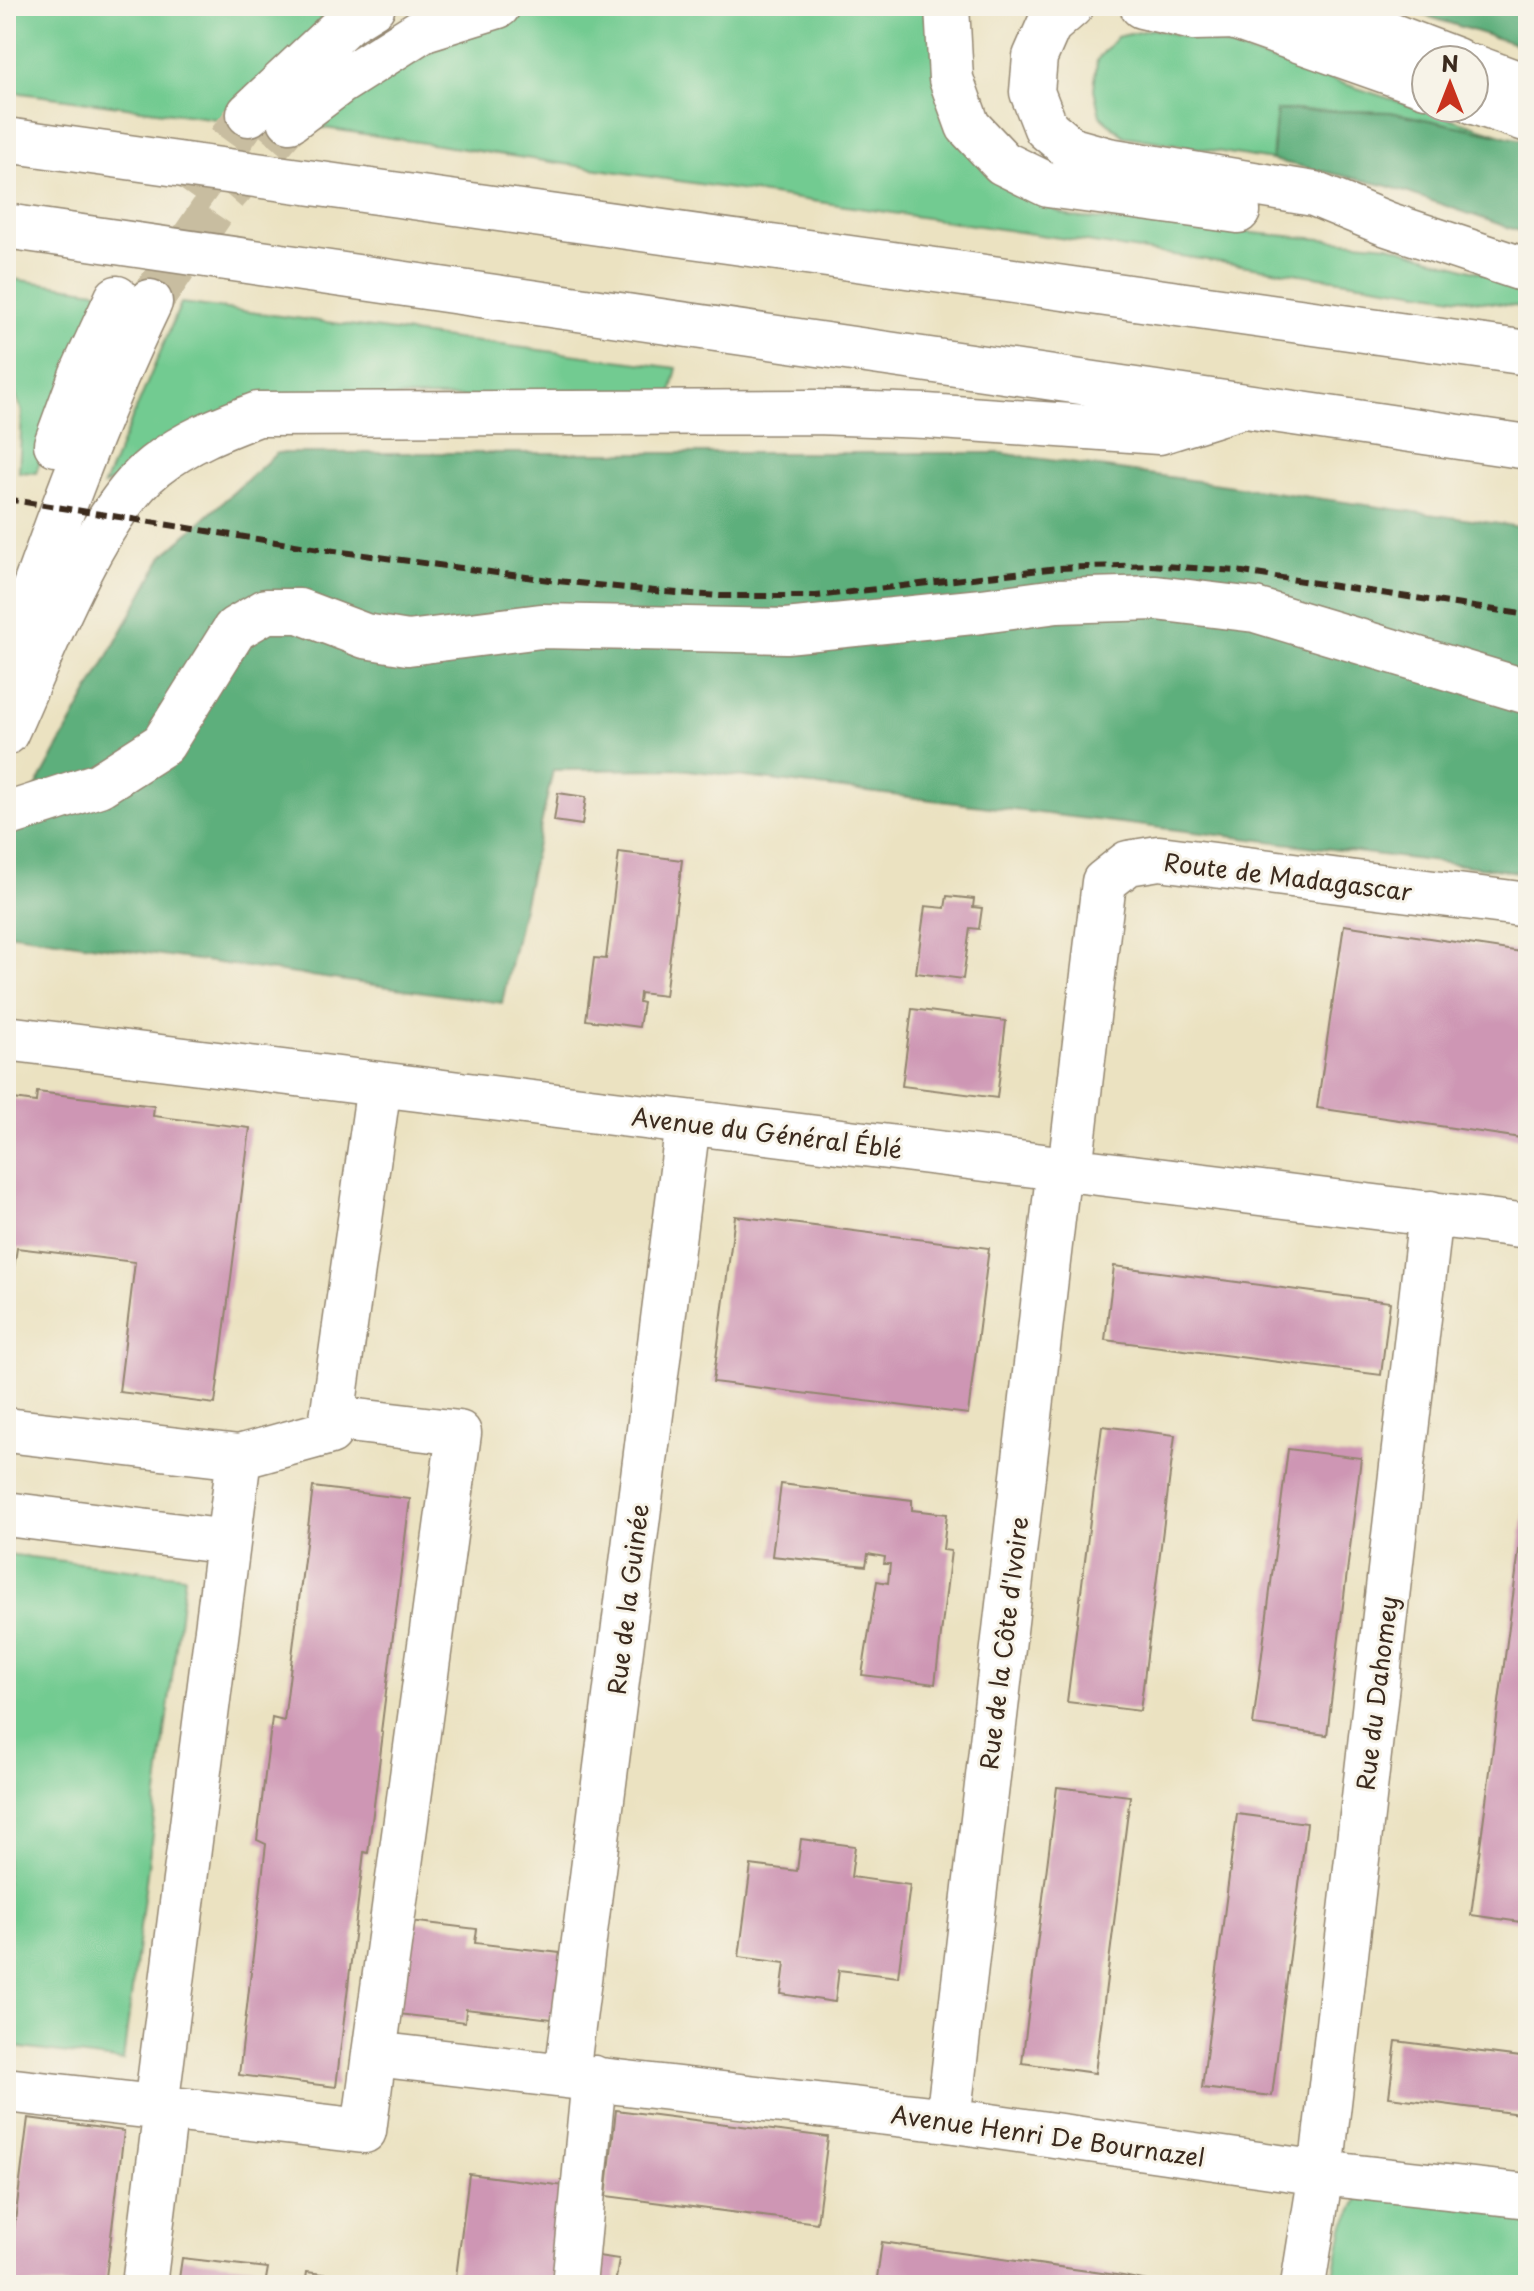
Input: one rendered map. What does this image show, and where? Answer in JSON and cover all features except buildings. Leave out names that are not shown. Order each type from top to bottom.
[{"type":"main road","points":[[353,11],[269,117],[339,83],[432,17],[498,6]]},
{"type":"main road","points":[[947,6],[951,79],[968,126],[1003,163],[1037,180],[1048,185],[1309,220],[1387,224]]},
{"type":"main road","points":[[1071,6],[1049,25],[1035,57],[1032,92],[1046,128],[1072,150],[1108,160],[1314,194],[1387,224],[1528,271]]},
{"type":"main road","points":[[1142,6],[1194,18],[1219,12],[1410,79]]},
{"type":"main road","points":[[1314,6],[1414,44]]},
{"type":"main road","points":[[1490,73],[1528,87]]},
{"type":"main road","points":[[1490,107],[1528,120]]},
{"type":"main road","points":[[6,140],[1528,353]]},
{"type":"main road","points":[[6,226],[1528,447]]},
{"type":"main road","points":[[6,580],[81,376],[134,300],[111,384],[41,567],[6,669]]},
{"type":"main road","points":[[6,733],[76,580],[122,503],[152,469],[184,445],[258,414],[816,412],[926,416],[1159,432],[1248,404]]},
{"type":"main road","points":[[6,815],[99,785],[163,744],[235,629],[266,611],[299,611],[365,636],[408,643],[541,626],[786,631],[1057,601],[1156,598],[1255,610],[1528,692]]},
{"type":"main road","name":"Route de Madagascar","points":[[1064,1168],[1104,882],[1128,863],[1159,858],[1528,905]]},
{"type":"main road","name":"Avenue du Général Éblé","points":[[6,1038],[1528,1226]]},
{"type":"main road","points":[[6,1430],[239,1457],[330,1432],[379,1085]]},
{"type":"main road","name":"Rue de la Guinée","points":[[574,2285],[581,2076],[688,1123]]},
{"type":"main road","name":"Rue de la Côte d'Ivoire","points":[[948,2120],[1064,1168]]},
{"type":"main road","name":"Rue du Dahomey","points":[[1303,2285],[1321,2173],[1431,1213]]},
{"type":"main road","points":[[6,2090],[364,2131],[459,1433],[332,1418]]},
{"type":"main road","points":[[144,2285],[161,2108],[239,1457]]},
{"type":"main road","points":[[6,1514],[228,1542]]},
{"type":"main road","name":"Avenue Henri De Bournazel","points":[[374,2054],[948,2120],[1321,2173],[1528,2196]]},
{"type":"green space","points":[[6,6],[326,6],[327,10],[303,42],[224,120],[6,91]]},
{"type":"green space","points":[[547,6],[941,6],[973,152],[1009,191],[1071,217],[1389,245],[1528,287],[1528,308],[317,127],[426,55],[485,26]]},
{"type":"green space","points":[[1395,6],[1528,6],[1528,48]]},
{"type":"green space","points":[[1152,29],[1224,45],[1410,105],[1410,116],[1390,112],[1277,110],[1272,160],[1124,136],[1100,116],[1094,89],[1097,60],[1117,37]]},
{"type":"green space","points":[[1277,110],[1390,112],[1410,116],[1410,124],[1447,124],[1528,141],[1528,234],[1388,186],[1272,160]]},
{"type":"green space","points":[[1448,124],[1468,124],[1505,136]]},
{"type":"green space","points":[[6,278],[110,293],[72,370],[36,473],[19,472],[22,412],[6,370]]},
{"type":"green space","points":[[181,303],[677,368],[670,398],[307,397],[104,485]]},
{"type":"green space","points":[[277,453],[1000,453],[1528,528],[1528,873],[680,769],[553,770],[502,1003],[6,933],[6,842],[163,556]]},
{"type":"green space","points":[[6,1554],[185,1576],[123,2061],[6,2046]]},
{"type":"green space","points":[[1362,2193],[1528,2217],[1528,2285],[1332,2285],[1343,2228]]},
{"type":"tunnel","points":[[190,196],[249,114]]},
{"type":"tunnel","points":[[150,302],[219,201],[290,120]]},
{"type":"railway","points":[[6,499],[320,549],[664,592],[720,596],[816,596],[1058,568],[1151,565],[1236,571],[1528,615]]}]
